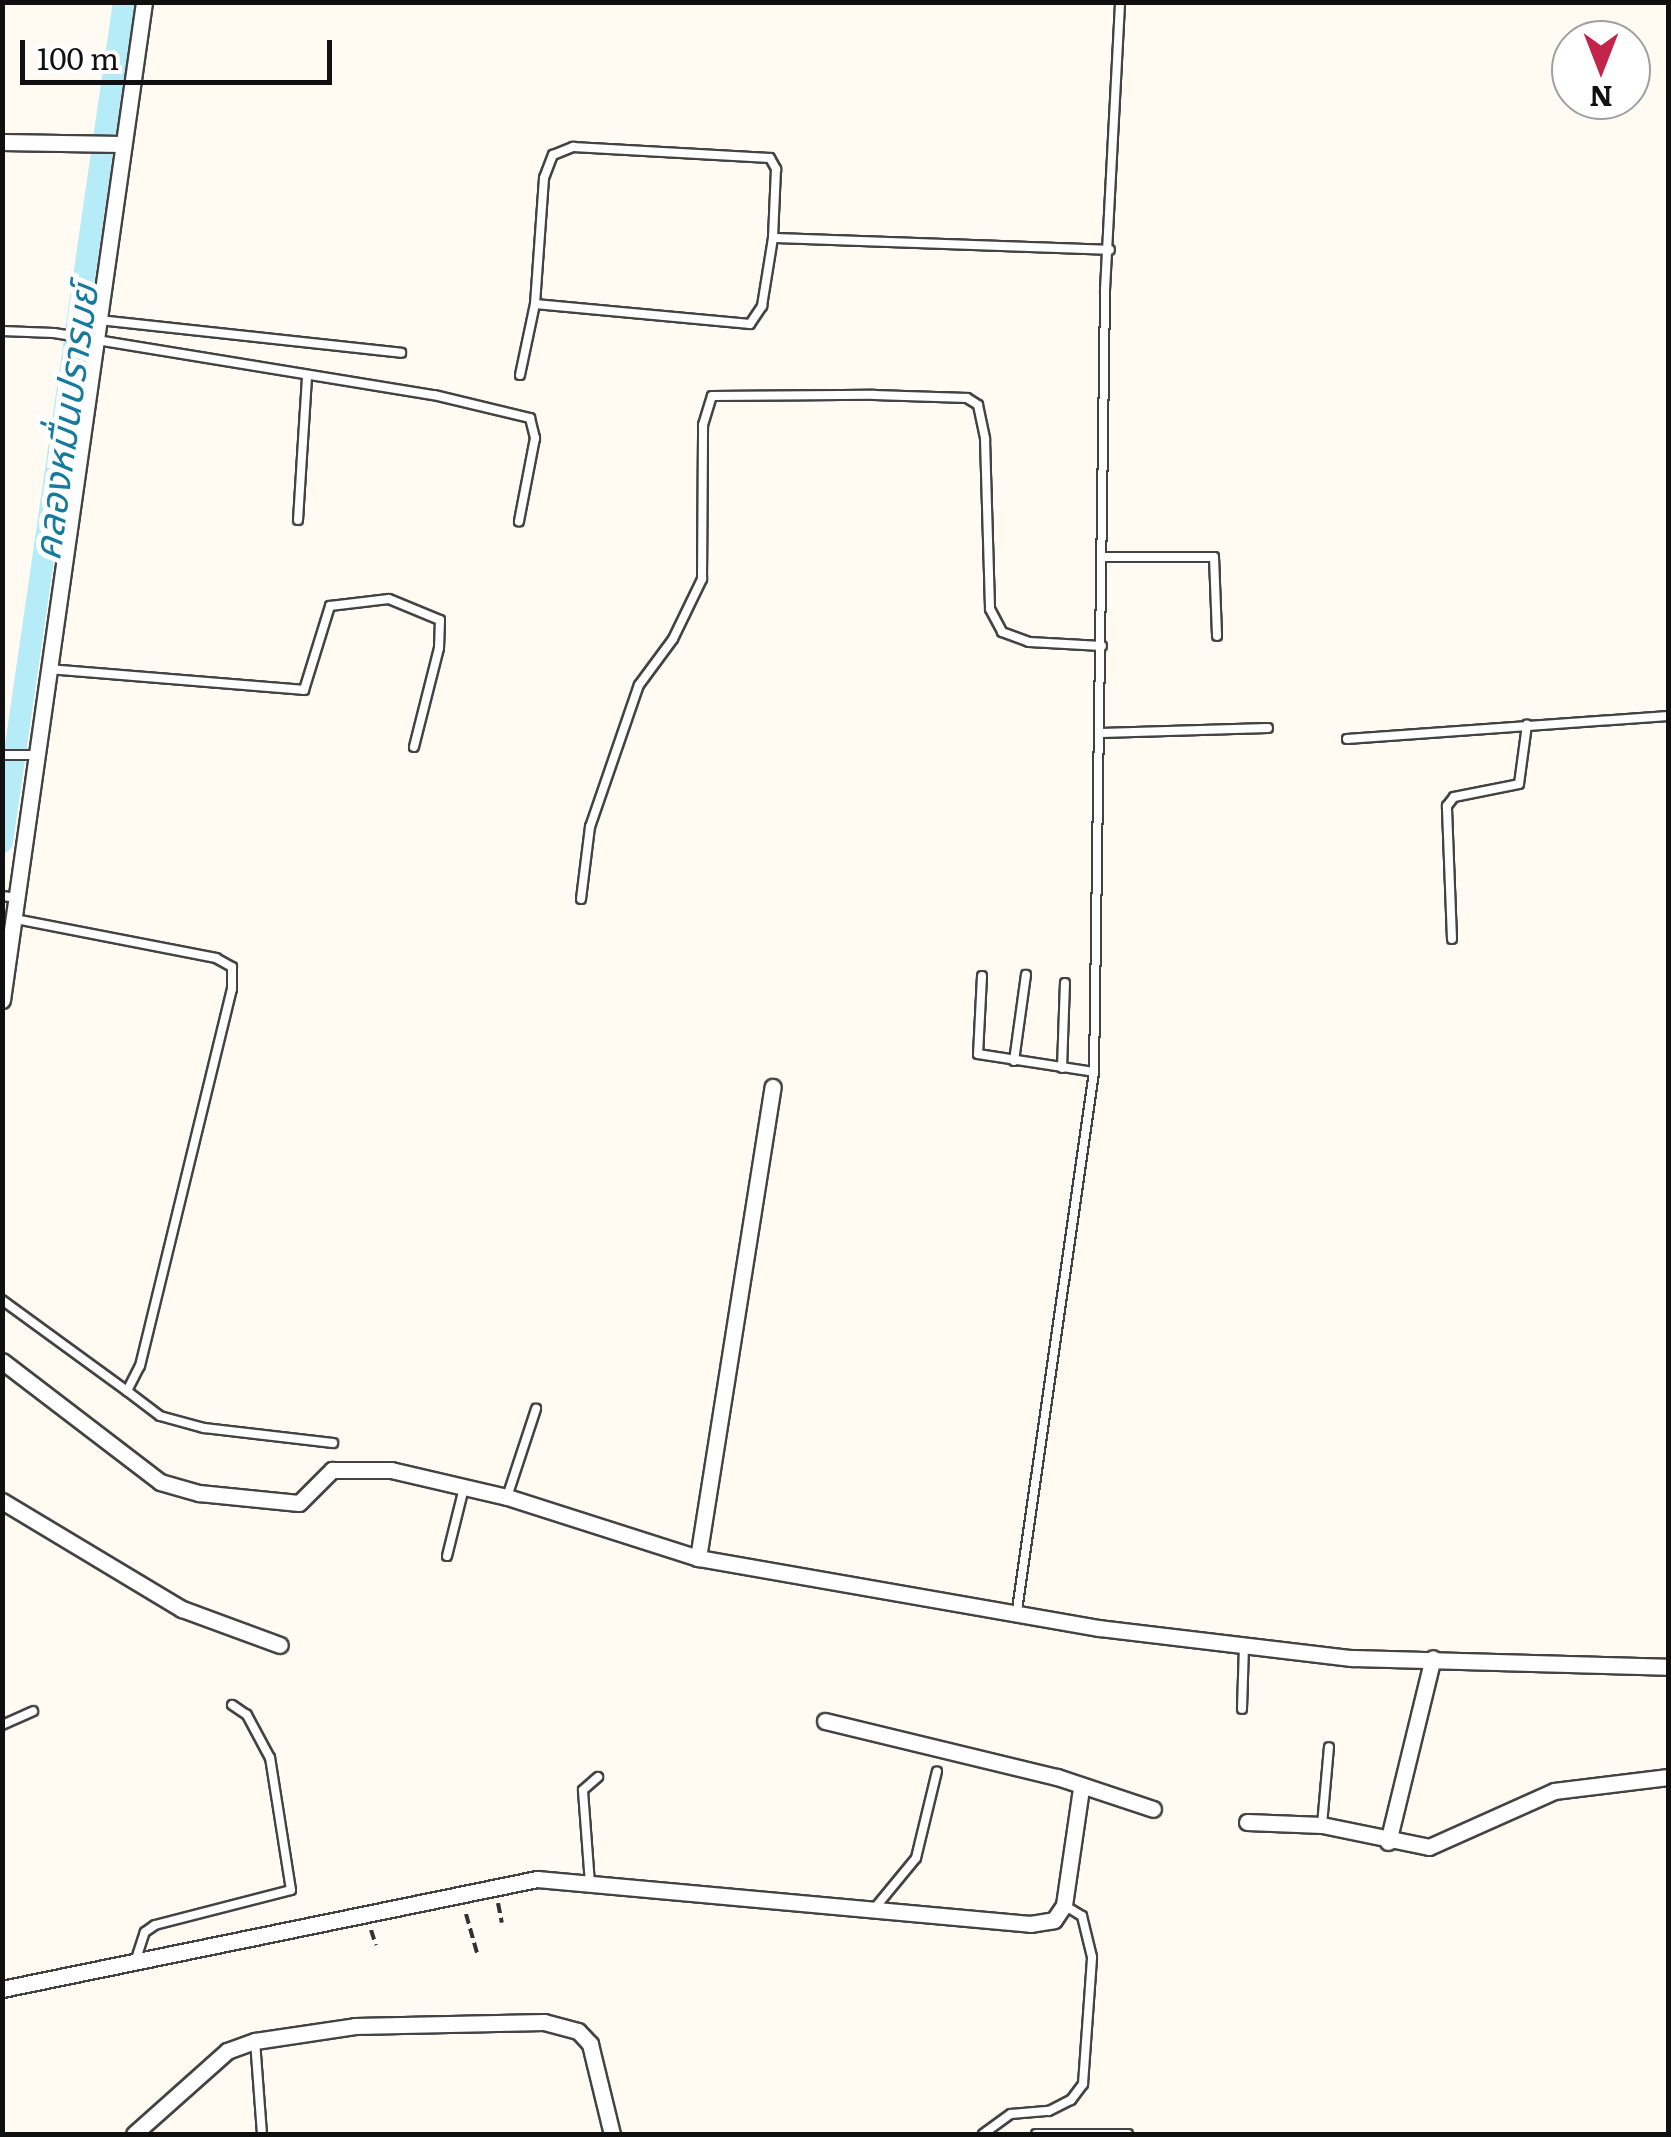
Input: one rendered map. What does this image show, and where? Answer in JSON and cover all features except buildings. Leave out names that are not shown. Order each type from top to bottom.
[{"type":"street","points":[[2,1000],[6,943],[14,919],[10,897],[42,755],[49,668],[144,2]]},
{"type":"street","points":[[2,142],[121,144]]},
{"type":"street","points":[[698,1558],[773,1087]]},
{"type":"street","points":[[2,1362],[160,1482],[199,1493],[299,1503],[325,1473],[356,1467],[507,1497],[698,1558],[1244,1647],[1668,1668]]},
{"type":"street","points":[[2,1501],[182,1609],[280,1645]]},
{"type":"street","points":[[1388,1842],[1433,1658]]},
{"type":"street","points":[[825,1721],[1057,1777],[1080,1788],[1153,1809]]},
{"type":"street","points":[[1247,1822],[1322,1825],[1388,1842],[1449,1843],[1554,1792],[1668,1777]]},
{"type":"street","points":[[2,1989],[460,1890],[536,1879],[1030,1924],[1054,1920],[1064,1905],[1080,1788]]},
{"type":"street","points":[[134,2134],[227,2051],[256,2041],[355,2026],[564,2024],[590,2044],[612,2134]]},
{"type":"lane","points":[[1017,1610],[1094,1072],[1102,557],[1120,2]]},
{"type":"lane","points":[[520,374],[534,304],[547,165],[573,147],[770,158],[776,169],[773,238],[762,306],[750,324],[534,304]]},
{"type":"lane","points":[[773,238],[1110,250]]},
{"type":"lane","points":[[100,320],[400,353]]},
{"type":"lane","points":[[2,331],[434,395],[530,418],[535,438],[519,521]]},
{"type":"lane","points":[[298,520],[307,377]]},
{"type":"lane","points":[[581,899],[590,828],[628,715],[702,579],[704,425],[712,396],[967,398],[978,405],[985,439],[990,609],[1002,632],[1029,642],[1102,646]]},
{"type":"lane","points":[[1102,557],[1214,557],[1217,636]]},
{"type":"lane","points":[[49,668],[304,690],[330,606],[390,598],[440,620],[439,648],[414,747]]},
{"type":"lane","points":[[1347,739],[1668,716]]},
{"type":"lane","points":[[1452,939],[1447,806],[1454,796],[1519,784],[1527,725]]},
{"type":"lane","points":[[1101,733],[1268,728]]},
{"type":"lane","points":[[2,755],[42,755]]},
{"type":"lane","points":[[14,919],[216,958],[232,967],[140,1366],[127,1390]]},
{"type":"lane","points":[[982,976],[976,1052],[1094,1072]]},
{"type":"lane","points":[[1014,1061],[1026,976]]},
{"type":"lane","points":[[1062,1068],[1065,983]]},
{"type":"lane","points":[[2,1300],[160,1416],[204,1428],[333,1442]]},
{"type":"lane","points":[[507,1497],[536,1409]]},
{"type":"lane","points":[[448,1556],[464,1488]]},
{"type":"lane","points":[[1242,1708],[1244,1647]]},
{"type":"lane","points":[[136,1959],[145,1932],[156,1925],[291,1890],[270,1758],[247,1716],[232,1705]]},
{"type":"lane","points":[[2,1725],[33,1711]]},
{"type":"lane","points":[[1322,1825],[1329,1747]]},
{"type":"lane","points":[[873,1910],[916,1858],[937,1771]]},
{"type":"lane","points":[[590,1884],[584,1790],[598,1777]]},
{"type":"lane","points":[[983,2134],[1011,2114],[1049,2111],[1072,2100],[1083,2084],[1092,1958],[1082,1916],[1064,1905]]},
{"type":"lane","points":[[256,2041],[262,2134]]},
{"type":"lane","points":[[1036,2134],[1128,2134]]},
{"type":"path","points":[[460,1890],[476,1952]]},
{"type":"waterway","name":"คลองหมื่นปรารมย์","points":[[2,842],[124,2]]}]
